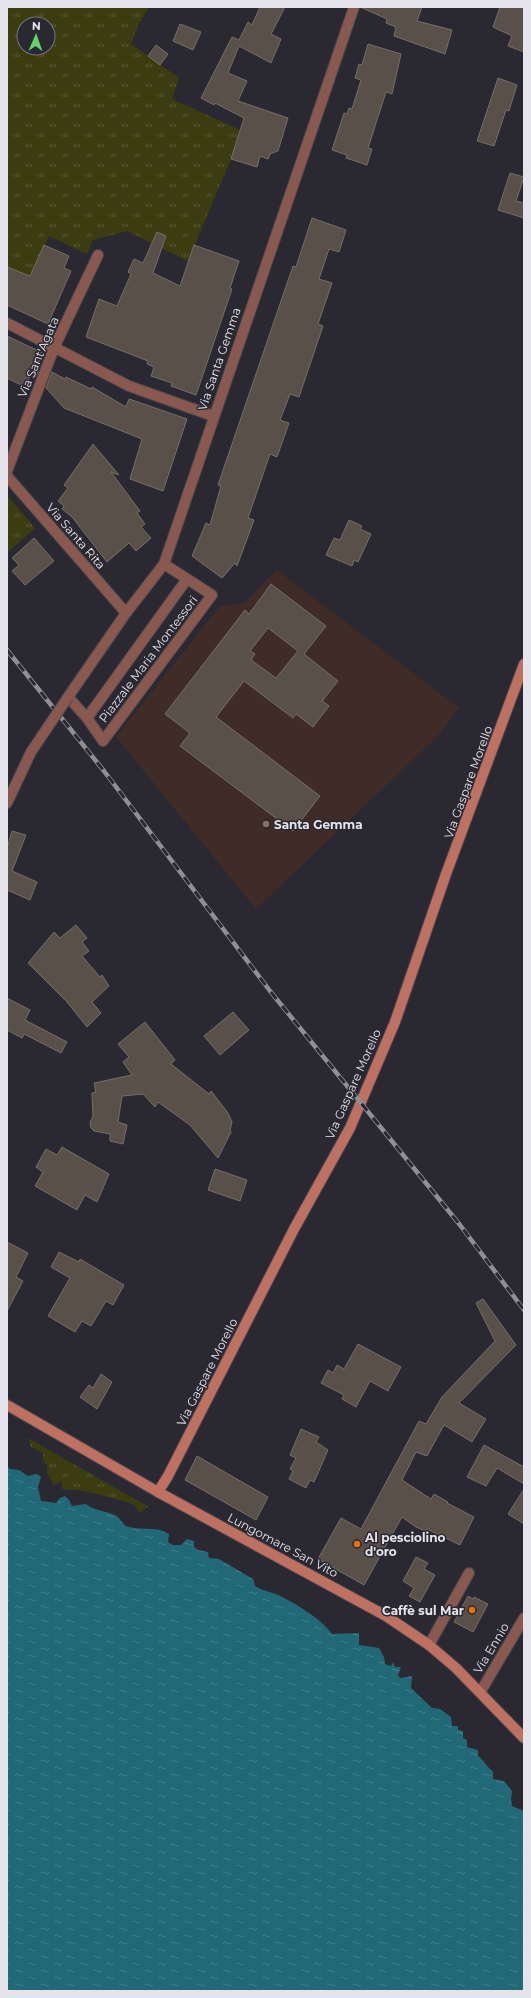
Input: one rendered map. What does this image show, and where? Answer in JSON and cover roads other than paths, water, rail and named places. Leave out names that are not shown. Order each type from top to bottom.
[{"type":"street","name":"Via Santa Gemma","points":[[7,803],[31,752],[126,613],[164,564],[213,416],[354,7]]},
{"type":"street","name":"Via Sant'Agata","points":[[7,471],[54,348],[98,255]]},
{"type":"street","points":[[7,323],[129,386],[213,416]]},
{"type":"street","name":"Via Santa Rita","points":[[7,476],[126,613]]},
{"type":"street","name":"Piazzale Maria Montessori","points":[[68,697],[87,718],[102,741],[212,595],[164,564]]},
{"type":"street","name":"Piazzale Maria Montessori","points":[[87,718],[187,579]]},
{"type":"street","name":"Via Gaspare Morello","points":[[158,1492],[175,1462],[294,1229],[350,1128],[395,1022],[446,874],[524,664]]},
{"type":"street","name":"Lungomare San Vito","points":[[7,1405],[158,1492],[386,1616],[429,1645],[481,1691],[524,1738]]},
{"type":"street","points":[[429,1645],[469,1574]]},
{"type":"street","name":"Via Ennio","points":[[481,1691],[524,1618]]},
{"type":"water","points":[[7,1466],[10,1469],[19,1470],[28,1476],[37,1474],[41,1477],[38,1487],[41,1501],[56,1503],[60,1498],[65,1496],[72,1506],[86,1504],[90,1507],[118,1517],[126,1526],[154,1529],[165,1532],[169,1534],[168,1542],[173,1545],[181,1545],[187,1539],[194,1541],[194,1547],[198,1550],[208,1552],[209,1558],[219,1559],[253,1579],[255,1586],[262,1590],[281,1596],[304,1609],[322,1623],[332,1634],[359,1633],[359,1645],[379,1648],[384,1657],[385,1664],[391,1666],[393,1662],[395,1667],[401,1667],[398,1675],[400,1678],[412,1676],[411,1688],[432,1708],[440,1709],[451,1717],[452,1726],[458,1726],[458,1730],[463,1731],[463,1738],[467,1740],[467,1747],[478,1750],[478,1756],[493,1771],[493,1779],[504,1781],[512,1791],[512,1806],[524,1811],[524,1991],[7,1991]]},
{"type":"railway","points":[[7,650],[104,771],[270,991],[460,1225],[524,1310]]},
{"type":"place","name":"Santa Gemma","points":[[266,824]]},
{"type":"place","name":"Al pesciolino d'oro","points":[[357,1544]]},
{"type":"place","name":"Caffè sul Mar","points":[[472,1610]]}]
